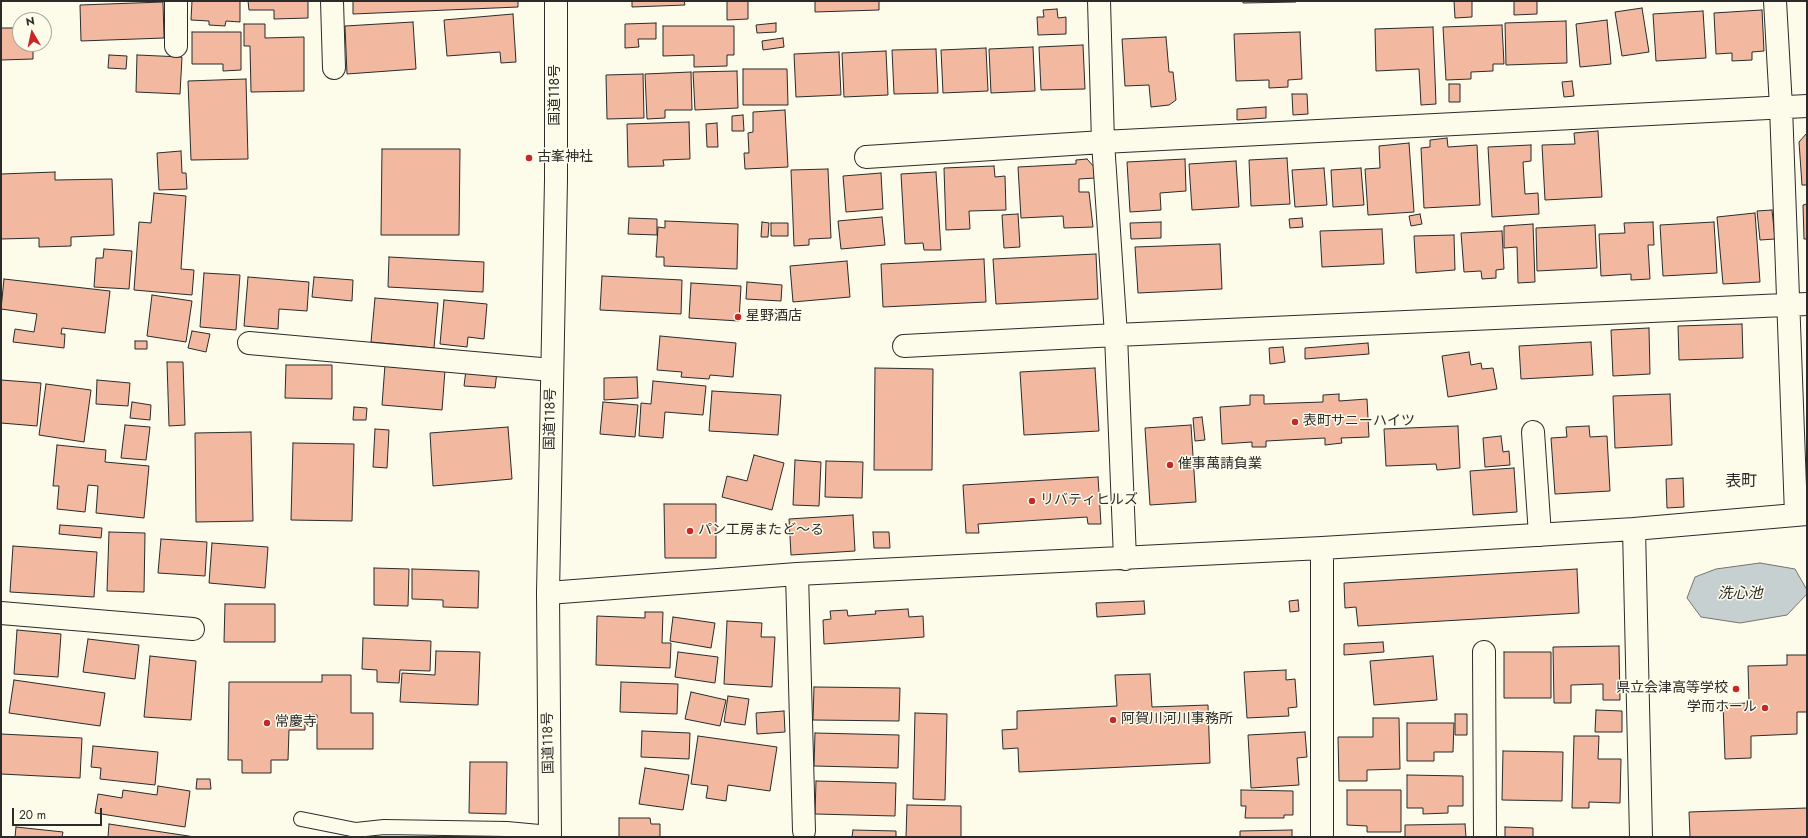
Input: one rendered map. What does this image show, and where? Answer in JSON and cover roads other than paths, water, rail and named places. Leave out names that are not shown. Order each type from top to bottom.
[{"type":"main road","points":[[176,1],[176,46]]},
{"type":"main road","points":[[332,1],[334,68]]},
{"type":"main road","name":"国道118号","points":[[550,835],[548,593],[556,180],[556,1]]},
{"type":"main road","points":[[1099,1],[1103,142],[1116,335],[1125,559]]},
{"type":"main road","points":[[548,593],[797,574],[1125,559],[1540,535],[1634,529],[1801,514],[1798,305],[1781,107],[1775,1]]},
{"type":"main road","points":[[866,157],[1103,142],[1807,106]]},
{"type":"main road","points":[[904,346],[1116,335],[1798,305]]},
{"type":"main road","points":[[249,343],[552,370]]},
{"type":"main road","points":[[1533,432],[1540,535]]},
{"type":"main road","points":[[1634,529],[1641,837]]},
{"type":"main road","points":[[1322,548],[1322,837]]},
{"type":"main road","points":[[797,574],[804,831]]},
{"type":"main road","points":[[1,613],[193,629]]},
{"type":"main road","points":[[1484,652],[1485,837]]},
{"type":"lane","points":[[301,819],[358,834],[384,828],[507,829],[550,835]]},
{"type":"water","name":"洗心池","points":[[1760,563],[1795,569],[1807,590],[1807,594],[1787,615],[1740,623],[1701,617],[1687,598],[1695,577],[1716,569]]},
{"type":"place","name":"古峯神社","points":[[529,158]]},
{"type":"place","name":"星野酒店","points":[[738,317]]},
{"type":"place","name":"表町サニーハイツ","points":[[1295,422]]},
{"type":"place","name":"催事萬請負業","points":[[1170,465]]},
{"type":"place","name":"リバティヒルズ","points":[[1032,501]]},
{"type":"place","name":"パン工房またど～る","points":[[690,531]]},
{"type":"place","name":"県立会津高等学校","points":[[1736,689]]},
{"type":"place","name":"学而ホール","points":[[1765,708]]},
{"type":"place","name":"阿賀川河川事務所","points":[[1113,720]]},
{"type":"place","name":"常慶寺","points":[[267,723]]},
{"type":"district","name":"表町","points":[[1741,482]]}]
